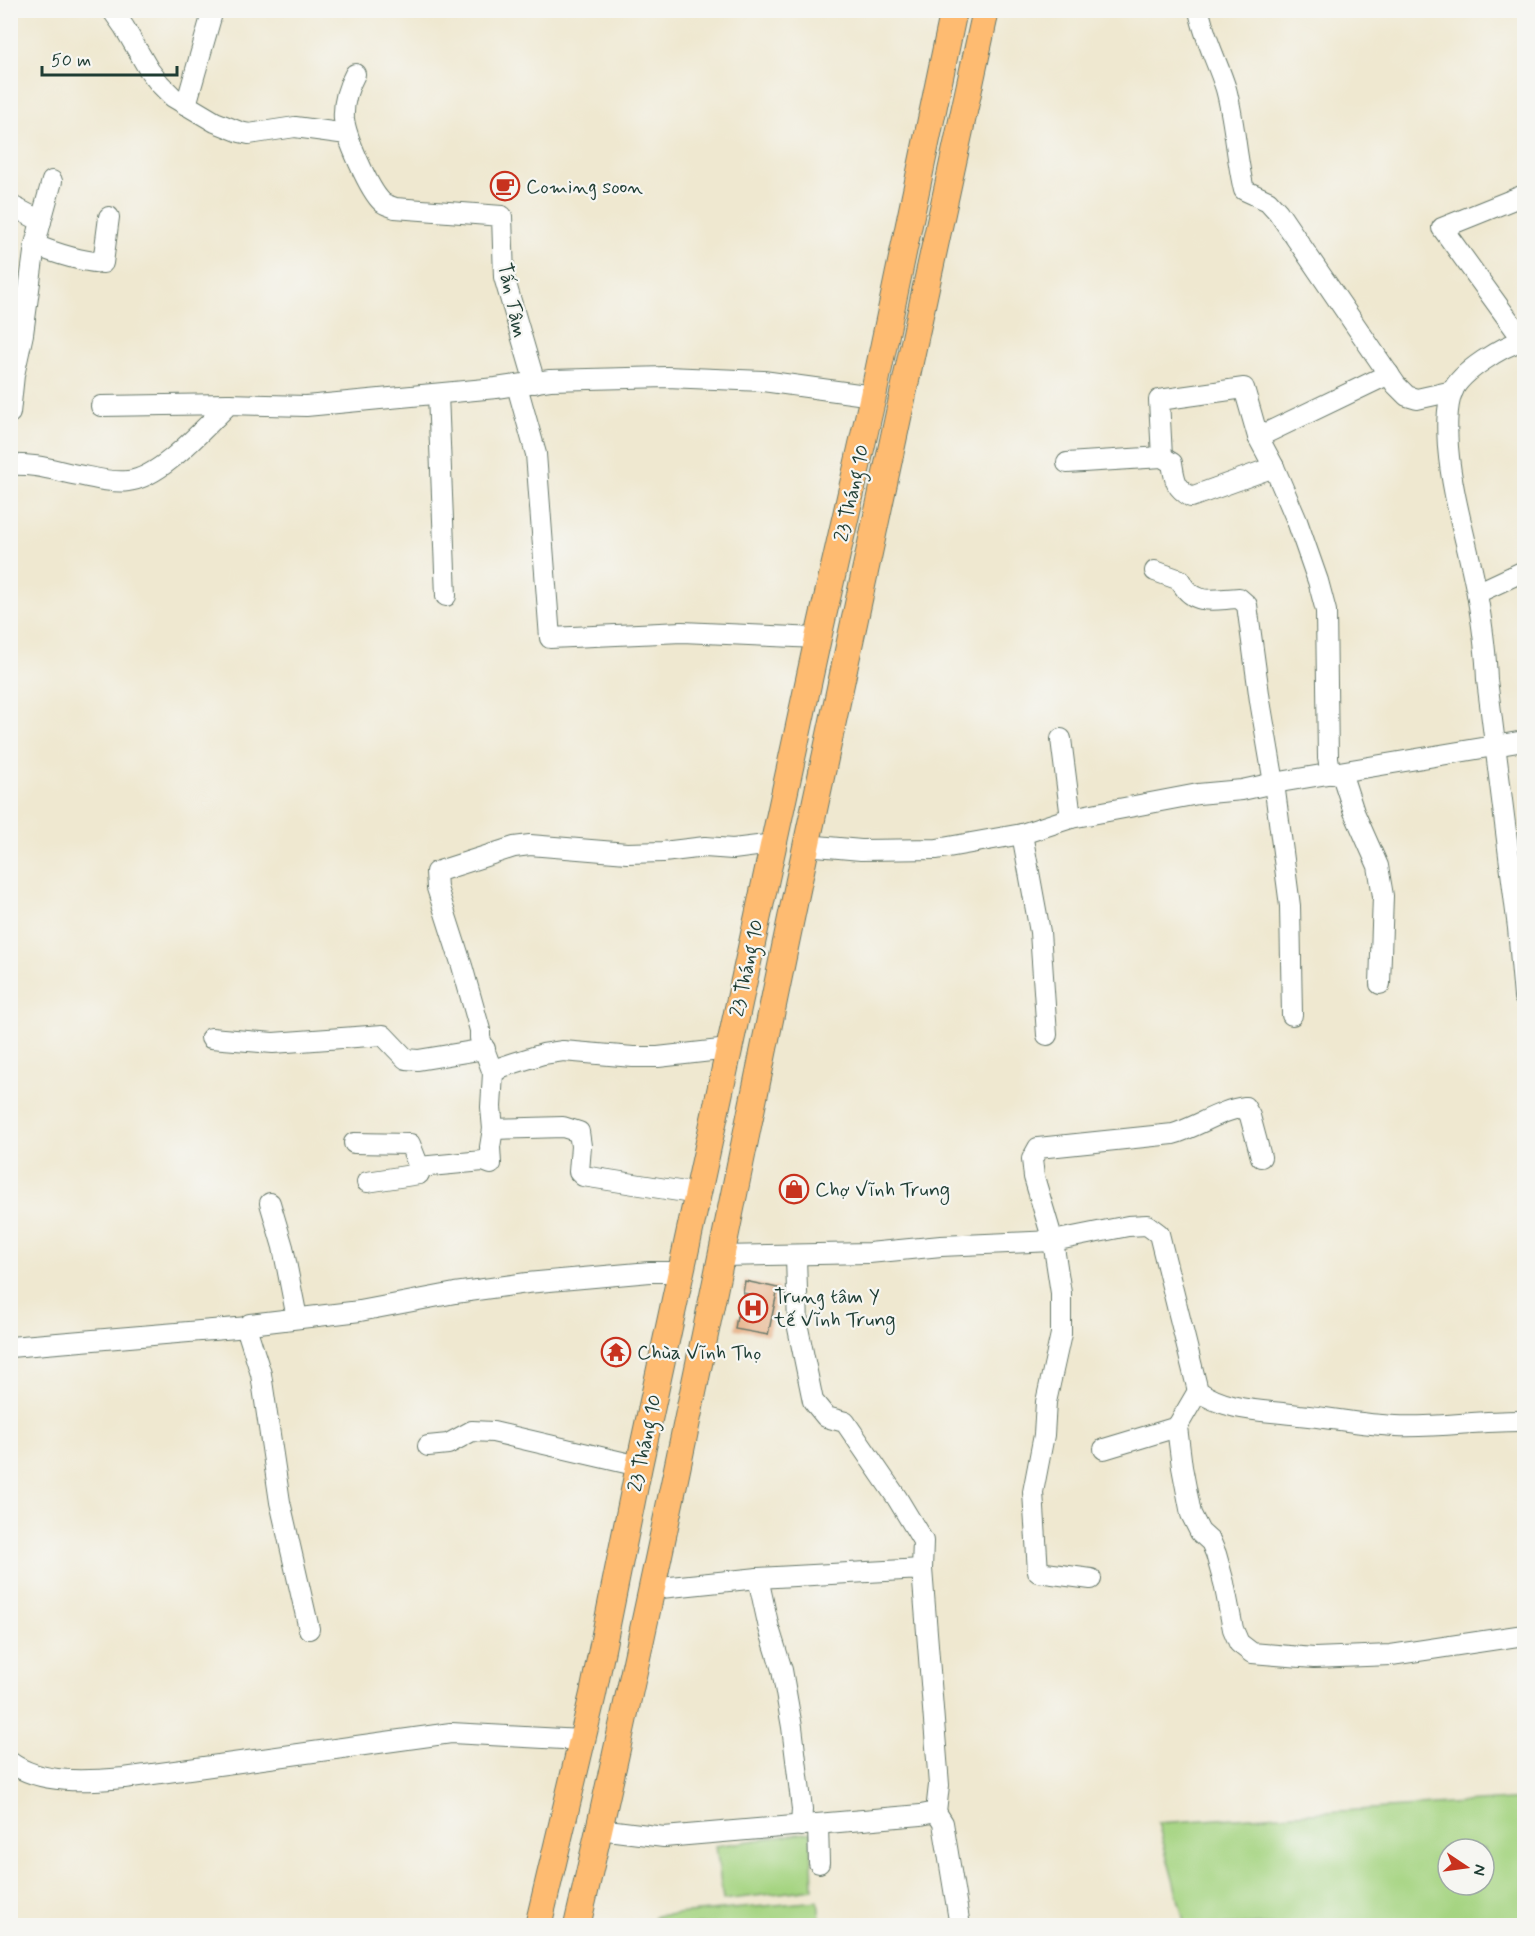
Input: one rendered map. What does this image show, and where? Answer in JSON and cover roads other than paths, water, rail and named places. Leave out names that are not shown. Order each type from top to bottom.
[{"type":"main road","name":"23 Tháng 10","points":[[538,1926],[582,1740],[773,844],[873,396],[954,10]]},
{"type":"main road","name":"23 Tháng 10","points":[[577,1926],[664,1529],[806,845],[986,10]]},
{"type":"main road","points":[[773,844],[806,845]]},
{"type":"main road","points":[[628,1520],[664,1529]]},
{"type":"street","points":[[112,10],[149,70],[173,97],[215,122],[240,132],[249,134],[295,127],[347,134],[344,117],[345,103],[355,74]]},
{"type":"street","points":[[186,105],[213,10]]},
{"type":"street","points":[[1199,10],[1202,28],[1225,88],[1244,190],[1268,201],[1278,212],[1389,374],[1407,396],[1418,399],[1453,391]]},
{"type":"street","name":"Tấn Tâm","points":[[347,134],[375,193],[384,204],[395,208],[502,216],[504,277],[526,384],[536,454],[550,638],[682,632],[818,639]]},
{"type":"street","points":[[10,413],[35,245],[52,181]]},
{"type":"street","points":[[1524,195],[1442,228],[1523,340],[1480,362],[1453,391],[1447,432],[1450,475],[1477,592],[1485,649],[1524,997]]},
{"type":"street","points":[[10,205],[41,221]]},
{"type":"street","points":[[35,245],[56,254],[103,263],[109,217]]},
{"type":"street","points":[[1258,437],[1389,374]]},
{"type":"street","points":[[101,406],[229,404],[306,406],[438,394],[550,380],[667,377],[762,381],[873,396]]},
{"type":"street","points":[[1162,457],[1159,400],[1244,388],[1258,437],[1274,467],[1297,521],[1326,611],[1328,758],[1378,866],[1383,896],[1380,984]]},
{"type":"street","points":[[438,394],[446,596]]},
{"type":"street","points":[[11,461],[128,482],[144,477],[177,455],[229,404]]},
{"type":"street","points":[[1067,463],[1162,457],[1172,463],[1174,479],[1179,490],[1191,497],[1274,467]]},
{"type":"street","points":[[1155,571],[1180,580],[1185,592],[1197,600],[1239,598],[1247,605],[1290,906],[1292,1015]]},
{"type":"street","points":[[1477,592],[1524,572]]},
{"type":"street","points":[[1062,740],[1071,818]]},
{"type":"street","points":[[806,845],[861,850],[937,849],[1022,834],[1071,818],[1198,794],[1242,790],[1524,741]]},
{"type":"street","points":[[1022,834],[1040,932],[1047,1035]]},
{"type":"street","points":[[419,1167],[483,1161],[491,1164],[489,1147],[493,1129],[491,1107],[493,1073],[480,1038],[480,1030],[462,966],[437,888],[436,872],[530,844],[627,853],[705,847],[733,849],[773,844]]},
{"type":"street","points":[[211,1038],[273,1043],[383,1035],[406,1059],[418,1060],[485,1049]]},
{"type":"street","points":[[493,1073],[502,1067],[523,1060],[563,1051],[658,1057],[729,1048]]},
{"type":"street","points":[[1091,1579],[1038,1572],[1034,1492],[1044,1435],[1046,1402],[1061,1334],[1061,1293],[1053,1241],[1034,1177],[1032,1159],[1038,1148],[1173,1134],[1190,1129],[1234,1108],[1245,1107],[1250,1116],[1261,1157]]},
{"type":"street","points":[[493,1129],[563,1126],[579,1132],[581,1146],[579,1172],[583,1176],[698,1194]]},
{"type":"street","points":[[354,1143],[410,1144],[419,1167],[419,1174],[367,1182]]},
{"type":"street","points":[[270,1203],[283,1247],[297,1318]]},
{"type":"street","points":[[722,1256],[869,1253],[941,1246],[1053,1241],[1128,1226],[1147,1225],[1159,1234],[1198,1391],[1209,1399],[1223,1405],[1253,1411],[1299,1414],[1397,1427],[1524,1420]]},
{"type":"street","points":[[796,1255],[798,1328],[813,1401],[826,1417],[845,1422],[897,1498],[923,1541],[922,1569],[939,1785],[936,1812],[943,1823],[960,1926]]},
{"type":"street","points":[[10,1347],[248,1327],[250,1324],[260,1322],[360,1311],[454,1293],[527,1283],[650,1272],[681,1272]]},
{"type":"street","points":[[248,1327],[261,1374],[280,1502],[309,1629]]},
{"type":"street","points":[[1198,1391],[1177,1426],[1191,1514],[1200,1532],[1211,1542],[1216,1554],[1233,1629],[1239,1643],[1252,1653],[1314,1658],[1391,1655],[1524,1635]]},
{"type":"street","points":[[1104,1449],[1177,1426]]},
{"type":"street","points":[[428,1446],[448,1444],[472,1431],[493,1432],[639,1466]]},
{"type":"street","points":[[651,1589],[758,1578],[922,1569]]},
{"type":"street","points":[[758,1578],[769,1628],[782,1670],[802,1809],[810,1825],[819,1863]]},
{"type":"street","points":[[10,1762],[19,1769],[52,1778],[86,1781],[124,1778],[451,1733],[582,1740]]},
{"type":"street","points":[[599,1829],[664,1837],[936,1812]]},
{"type":"place","name":"Coming soon","points":[[505,186]]},
{"type":"place","name":"Chợ Vĩnh Trung","points":[[794,1189]]},
{"type":"place","name":"Trung tâm Y tế Vĩnh Trung","points":[[753,1308]]},
{"type":"place","name":"Chùa Vĩnh Thọ","points":[[616,1352]]}]
